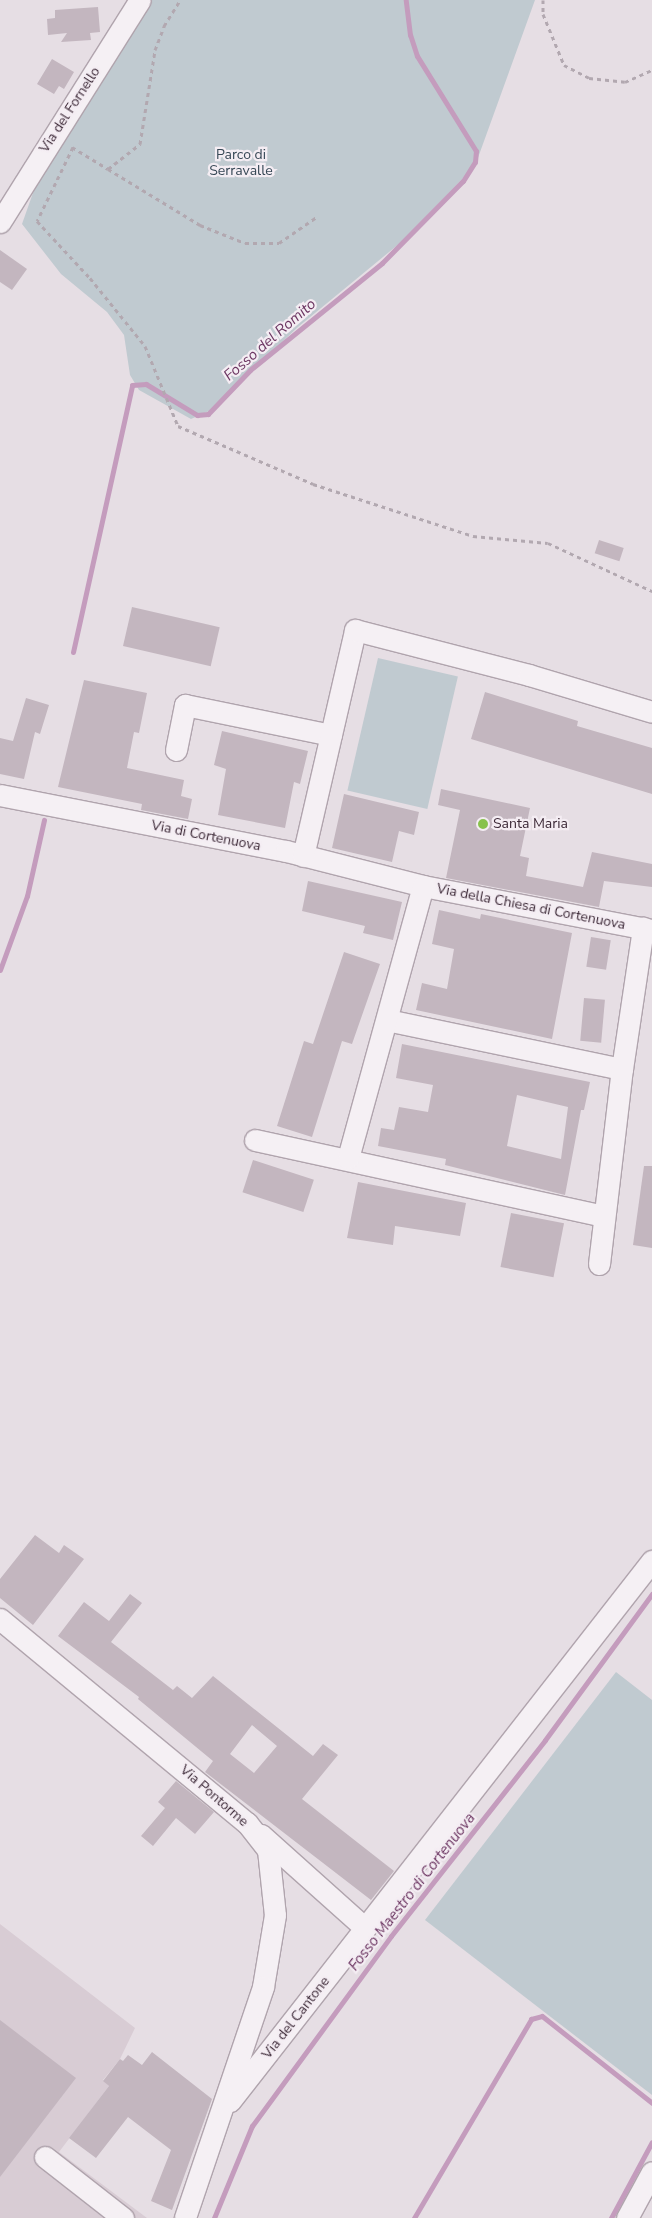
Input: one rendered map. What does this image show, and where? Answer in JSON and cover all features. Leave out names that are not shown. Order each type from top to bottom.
[{"type":"street","name":"Via del Fornello","points":[[0,222],[52,135],[140,0]]},
{"type":"street","points":[[303,856],[355,630],[529,675],[652,712]]},
{"type":"street","points":[[176,750],[185,705],[331,735]]},
{"type":"street","name":"Via di Cortenuova","points":[[0,796],[303,856],[417,884]]},
{"type":"street","points":[[348,1158],[387,1020],[417,884]]},
{"type":"street","name":"Via della Chiesa di Cortenuova","points":[[417,884],[648,929]]},
{"type":"street","points":[[600,1264],[622,1069],[648,929]]},
{"type":"street","points":[[387,1020],[622,1069]]},
{"type":"street","points":[[255,1140],[348,1158],[604,1216]]},
{"type":"street","name":"Via del Cantone","points":[[220,2113],[652,1561]]},
{"type":"street","name":"Via Pontorme","points":[[0,1618],[247,1822],[268,1850],[275,1915],[263,1987],[185,2218]]},
{"type":"street","points":[[247,1822],[365,1928]]},
{"type":"street","points":[[45,2157],[123,2218]]},
{"type":"street","points":[[627,2218],[652,2172]]},
{"type":"path","points":[[108,169],[140,144],[155,50],[164,26],[180,0]]},
{"type":"path","points":[[543,0],[543,14],[564,65],[589,78],[625,82],[652,70]]},
{"type":"path","points":[[52,135],[200,225],[245,243],[278,243],[318,216]]},
{"type":"path","points":[[73,147],[37,221],[90,278],[145,346],[178,426],[314,484],[473,536],[548,543],[652,590]]},
{"type":"shaded area","points":[[0,1924],[135,2028],[120,2059],[103,2080],[109,2086],[59,2152],[147,2218],[0,2218]]},
{"type":"green space","name":"Parco di Serravalle","points":[[150,0],[535,0],[475,166],[400,243],[298,327],[209,411],[191,419],[139,390],[130,375],[124,335],[107,312],[61,274],[22,224],[34,190]]},
{"type":"green space","points":[[378,658],[458,676],[427,809],[347,791]]},
{"type":"green space","points":[[616,1672],[652,1700],[652,2095],[425,1920]]},
{"type":"building","points":[[98,7],[100,32],[90,33],[91,40],[61,42],[67,33],[48,35],[47,19],[55,18],[55,10]]},
{"type":"building","points":[[52,59],[74,72],[64,89],[59,86],[54,94],[37,84]]},
{"type":"building","points":[[0,250],[27,269],[12,290],[0,282]]},
{"type":"building","points":[[599,540],[624,548],[619,561],[595,553]]},
{"type":"building","points":[[132,607],[220,627],[211,666],[123,646]]},
{"type":"building","points":[[84,680],[147,693],[139,733],[134,732],[127,768],[184,780],[181,796],[192,799],[188,819],[141,810],[142,804],[58,787]]},
{"type":"building","points":[[485,692],[578,721],[577,726],[652,748],[652,794],[471,739]]},
{"type":"building","points":[[26,698],[49,705],[40,734],[35,732],[24,779],[0,774],[0,738],[13,741]]},
{"type":"building","points":[[222,731],[308,751],[300,784],[294,782],[285,828],[218,815],[226,769],[214,765]]},
{"type":"building","points":[[441,789],[530,808],[520,856],[529,858],[526,876],[583,887],[592,852],[652,864],[652,887],[604,881],[599,907],[446,878],[460,810],[438,805]]},
{"type":"building","points":[[344,794],[419,812],[414,835],[399,831],[392,862],[332,848]]},
{"type":"building","points":[[308,881],[402,902],[393,940],[363,933],[365,926],[302,911]]},
{"type":"building","points":[[439,910],[480,919],[481,914],[572,933],[552,1039],[416,1010],[422,983],[447,989],[454,949],[432,944]]},
{"type":"building","points":[[591,937],[611,940],[606,970],[586,967]]},
{"type":"building","points":[[344,952],[380,964],[352,1044],[342,1041],[312,1137],[277,1126],[304,1041],[313,1044]]},
{"type":"building","points":[[584,998],[605,1000],[601,1043],[580,1041]]},
{"type":"building","points":[[402,1044],[590,1082],[584,1110],[581,1110],[565,1195],[445,1165],[446,1159],[378,1146],[381,1128],[394,1130],[399,1107],[428,1112],[433,1085],[396,1078]],"holes":[[[517,1095],[568,1107],[561,1159],[507,1146]]]},
{"type":"building","points":[[253,1160],[314,1180],[303,1212],[242,1192]]},
{"type":"building","points":[[644,1166],[652,1166],[652,1248],[633,1245]]},
{"type":"building","points":[[358,1182],[466,1203],[460,1236],[395,1226],[393,1245],[347,1238]]},
{"type":"building","points":[[511,1213],[564,1223],[554,1277],[501,1267]]},
{"type":"building","points":[[35,1535],[59,1553],[64,1545],[84,1559],[33,1625],[0,1598],[0,1579]]},
{"type":"building","points":[[130,1594],[142,1603],[111,1642],[173,1690],[177,1686],[192,1698],[213,1676],[313,1756],[323,1744],[338,1755],[302,1799],[394,1871],[371,1900],[205,1772],[213,1761],[138,1699],[139,1697],[58,1636],[84,1602],[109,1621]],"holes":[[[252,1725],[277,1746],[254,1773],[230,1754]]]},
{"type":"building","points":[[176,1781],[214,1812],[195,1834],[176,1818],[153,1846],[141,1836],[165,1808],[158,1802]]},
{"type":"building","points":[[0,2020],[76,2078],[0,2177]]},
{"type":"building","points":[[152,2052],[212,2099],[172,2210],[151,2201],[171,2150],[128,2117],[96,2158],[69,2138],[109,2086],[103,2081],[120,2059],[123,2061],[128,2055],[142,2065]]},
{"type":"waterway","name":"Fosso del Romito","points":[[73,652],[132,385],[146,384],[197,415],[208,414],[250,370],[382,263],[463,181],[475,162],[476,151],[417,56],[410,35],[406,0]]},
{"type":"waterway","name":"Fosso del Romito","points":[[0,970],[27,896],[44,820]]},
{"type":"waterway","name":"Fosso Maestro di Cortenuova","points":[[214,2218],[252,2126],[391,1936],[545,1740],[652,1594]]},
{"type":"waterway","points":[[414,2218],[531,2019],[542,2016],[652,2103]]},
{"type":"waterway","points":[[611,2218],[652,2142]]},
{"type":"place","name":"Santa Maria","points":[[483,824]]}]
